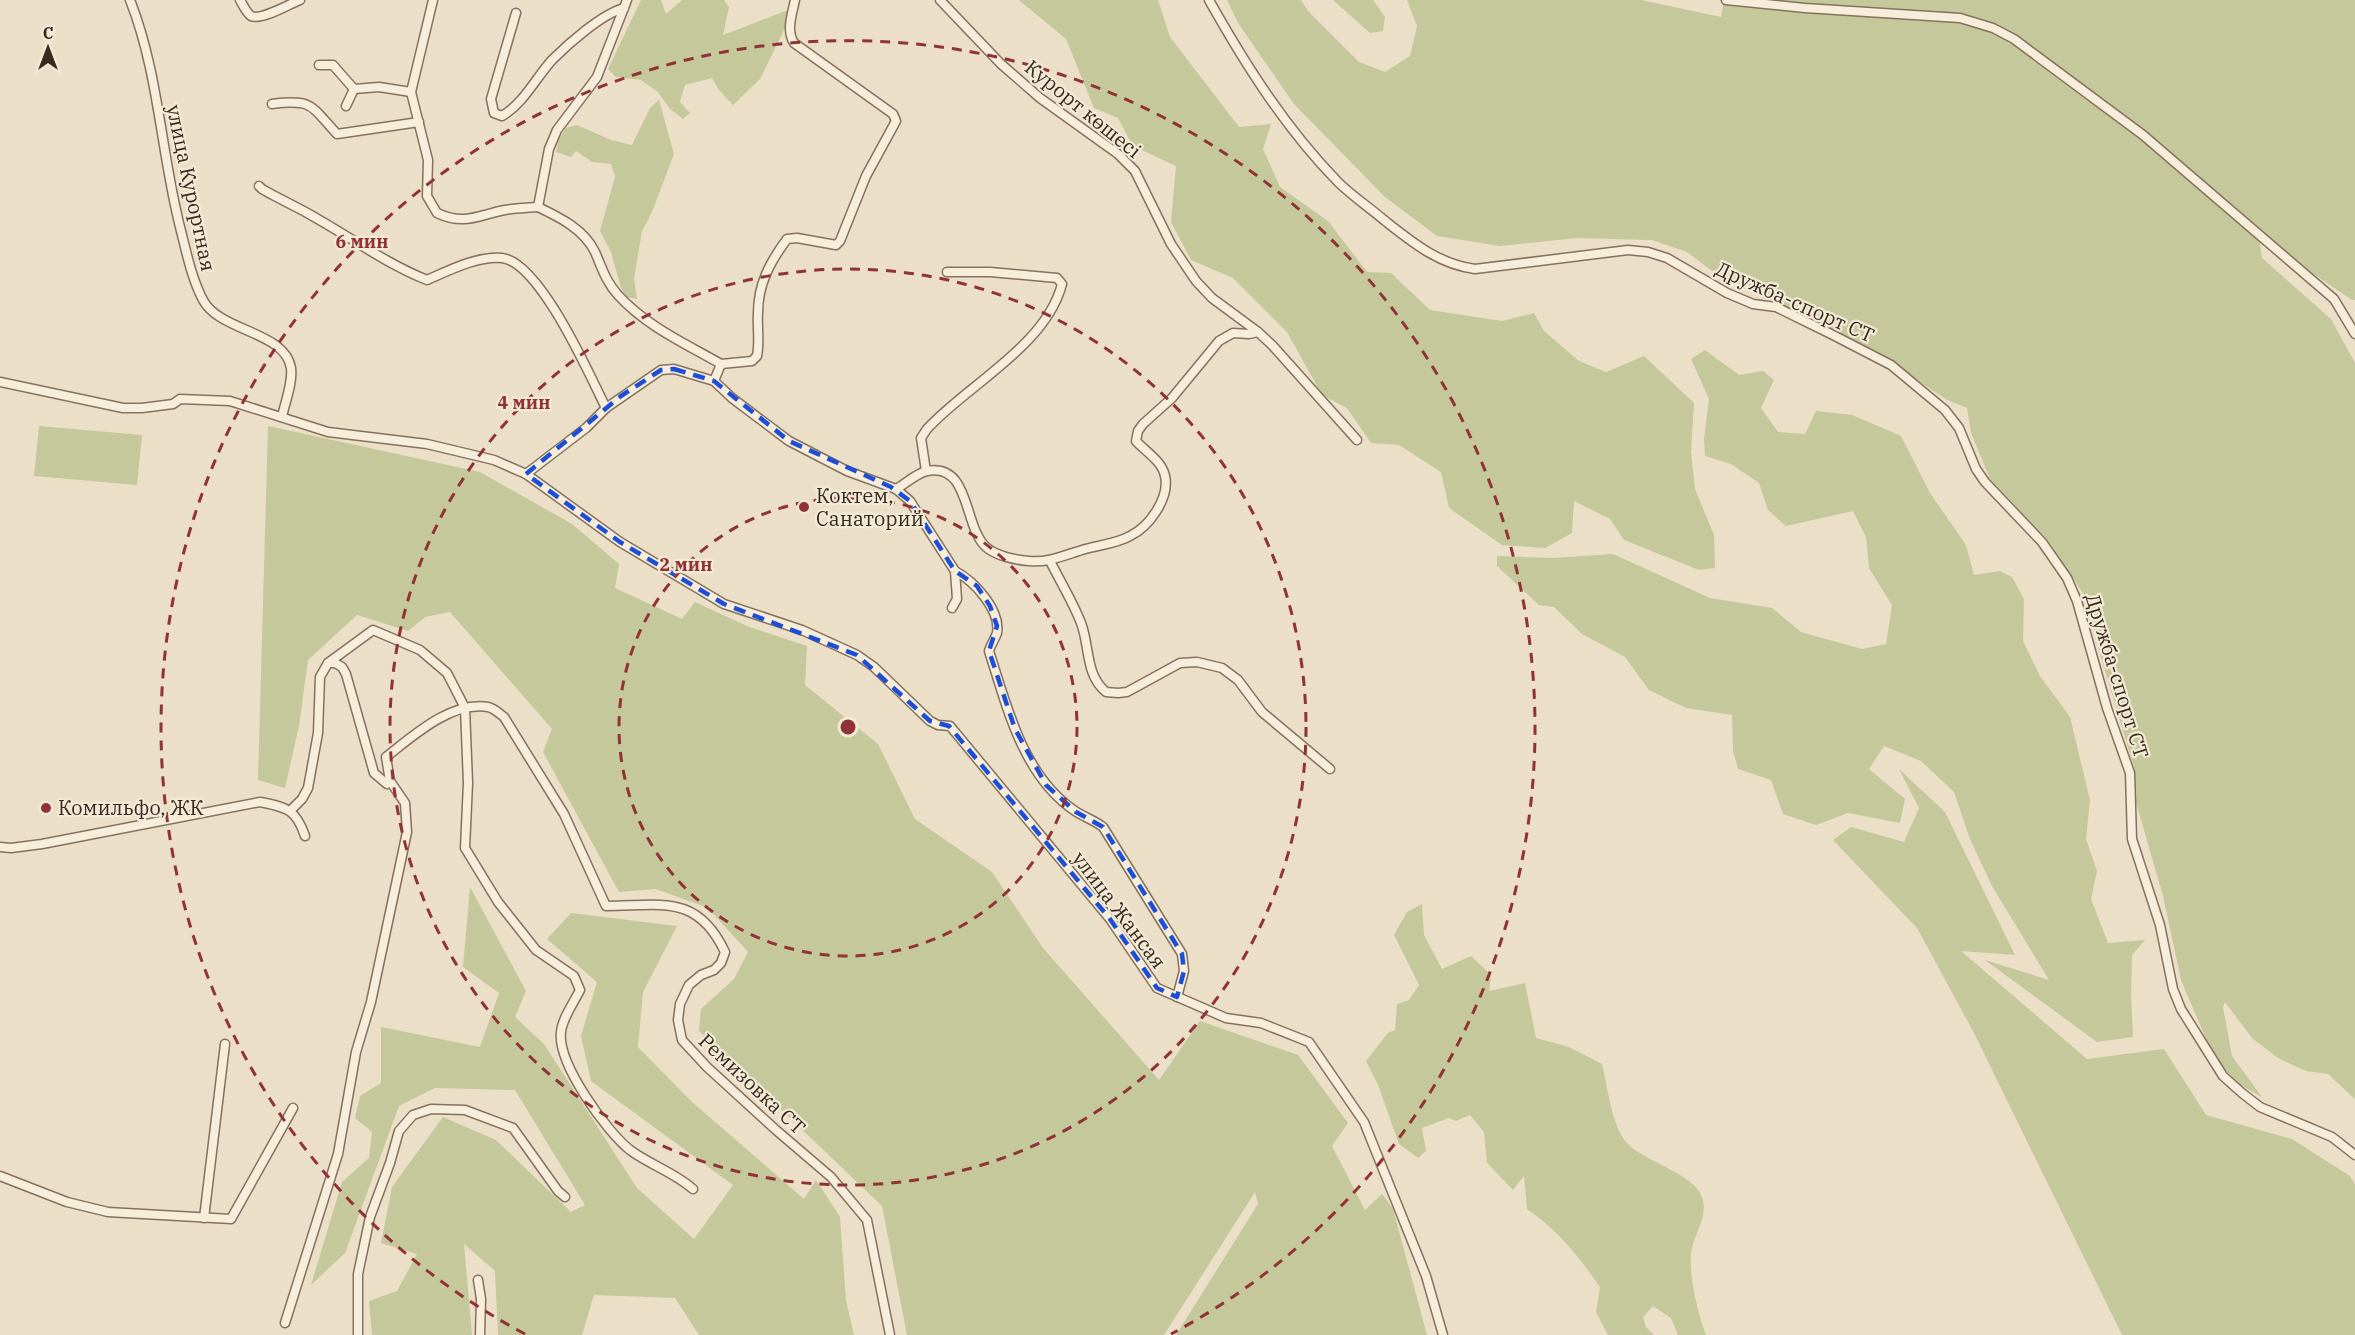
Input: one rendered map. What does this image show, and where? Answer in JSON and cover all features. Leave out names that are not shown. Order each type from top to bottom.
[{"type":"street","name":"улица Курортная","points":[[130,0],[138,20],[158,112],[174,205],[193,279],[205,304],[226,322],[261,336],[275,345],[291,365],[282,417]]},
{"type":"street","points":[[240,0],[248,14],[262,17],[300,0]]},
{"type":"street","points":[[433,0],[411,92],[428,160],[428,196],[437,213],[458,220],[475,219],[505,210],[538,207],[575,228],[593,249],[607,283],[635,310],[658,327],[721,364],[752,361],[757,356],[760,336],[758,314],[761,285],[771,260],[787,239],[797,238],[836,245],[840,241],[866,176],[896,121],[893,114],[795,43],[790,37],[795,0]]},
{"type":"street","name":"Курорт көшесі","points":[[940,0],[1001,64],[1040,98],[1118,154],[1134,171],[1184,265],[1212,298],[1258,332],[1357,440]]},
{"type":"street","name":"Дружба-спорт СТ","points":[[1209,0],[1236,48],[1282,113],[1300,138],[1339,183],[1405,237],[1435,258],[1458,267],[1474,269],[1628,250],[1648,252],[1667,258],[1727,293],[1753,304],[1776,307],[1891,365],[1945,410],[1959,428],[1976,470],[2042,542],[2067,578],[2077,601],[2107,708],[2130,773],[2132,839],[2160,925],[2173,989],[2181,1009],[2223,1076],[2242,1093],[2260,1107],[2332,1137],[2355,1155]]},
{"type":"street","points":[[1726,0],[1805,8],[1960,18],[1993,28],[2014,39],[2143,135],[2334,299],[2355,334]]},
{"type":"street","points":[[538,207],[549,149],[557,130],[597,77],[626,4]]},
{"type":"street","points":[[516,14],[491,99],[494,113],[502,116],[514,110],[552,60],[611,11],[626,4]]},
{"type":"street","points":[[319,65],[333,65],[354,89]]},
{"type":"street","points":[[354,89],[379,87],[411,92]]},
{"type":"street","points":[[346,106],[354,89]]},
{"type":"street","points":[[272,104],[293,102],[309,104],[337,134],[418,122]]},
{"type":"street","points":[[259,186],[317,218],[366,249],[427,280],[470,262],[502,258],[509,260],[539,286],[554,306],[606,408]]},
{"type":"street","points":[[926,471],[921,438],[927,429],[1005,363],[1030,337],[1048,312],[1062,284],[1057,278],[1034,275],[947,272]]},
{"type":"street","points":[[896,489],[926,471],[948,473],[955,478],[970,511],[976,532],[986,547],[1014,559],[1050,561],[1132,536],[1151,518],[1161,503],[1166,477],[1161,466],[1136,441],[1138,431],[1172,398],[1219,341],[1233,333],[1258,332]]},
{"type":"street","points":[[714,381],[721,364]]},
{"type":"street","points":[[0,382],[123,408],[173,404],[180,399],[230,401],[328,432],[427,444],[494,460],[526,474],[586,428],[606,408],[661,370],[674,369],[714,381],[732,398],[789,441],[847,471],[896,489],[910,501],[955,571],[977,586],[990,606],[997,626],[996,636],[989,651],[1015,729],[1028,756],[1046,785],[1076,812],[1104,827],[1182,954],[1184,971],[1177,997]]},
{"type":"street","name":"улица Жансая","points":[[526,474],[620,542],[724,604],[802,630],[858,655],[874,667],[930,721],[950,728],[1110,919],[1157,988],[1226,1018],[1262,1023],[1309,1042],[1364,1122],[1426,1276],[1443,1335]]},
{"type":"street","points":[[1050,561],[1081,623],[1096,681],[1106,692],[1127,692],[1180,663],[1197,662],[1222,668],[1238,680],[1262,712],[1330,769]]},
{"type":"street","points":[[952,608],[957,599],[955,571]]},
{"type":"street","points":[[290,811],[302,799],[308,788],[318,733],[320,677],[328,663],[373,630],[420,650],[447,673],[465,708],[468,783],[465,848],[498,902],[536,950],[574,976],[580,990],[561,1030],[561,1049],[590,1101],[614,1135],[630,1149],[681,1178],[693,1189]]},
{"type":"street","points":[[328,663],[335,663],[342,667],[346,674],[374,772],[387,784],[390,781]]},
{"type":"street","name":"Ремизовка СТ","points":[[465,708],[490,707],[504,717],[564,814],[606,906],[658,904],[678,906],[705,921],[716,933],[725,952],[721,963],[714,970],[701,975],[689,985],[684,994],[678,1020],[682,1040],[707,1067],[831,1177],[867,1220],[890,1335]]},
{"type":"street","points":[[285,1323],[338,1154],[356,1052],[371,1002],[406,832],[405,802],[390,781],[386,757],[429,723],[465,708]]},
{"type":"street","points":[[0,847],[42,844],[260,802],[286,807],[300,821],[305,836]]},
{"type":"street","points":[[204,1218],[225,1044]]},
{"type":"street","points":[[0,1176],[67,1202],[108,1212],[231,1219],[293,1108]]},
{"type":"street","points":[[358,1335],[358,1274],[370,1217],[399,1131],[413,1115],[431,1109],[465,1110],[513,1128],[558,1191],[566,1197]]},
{"type":"street","points":[[478,1280],[481,1299],[480,1335]]},
{"type":"highlighted area","points":[[674,369],[714,381],[789,441],[891,487],[910,501],[955,571],[977,586],[990,606],[997,626],[989,651],[1015,729],[1046,785],[1076,812],[1103,827],[1182,954],[1184,971],[1177,997],[1157,988],[1110,919],[949,726],[930,721],[857,655],[724,604],[620,542],[526,474],[621,396],[661,370]]},
{"type":"green space","points":[[641,0],[661,0],[666,14],[682,0],[724,0],[729,7],[723,35],[788,10],[790,18],[760,79],[733,105],[719,90],[712,78],[685,85],[680,102],[690,113],[683,119],[670,109],[658,92],[641,80],[616,77],[608,69]]},
{"type":"green space","points":[[1019,0],[1158,0],[1170,37],[1239,127],[1271,124],[1263,149],[1280,187],[1328,221],[1367,272],[1391,273],[1430,310],[1502,321],[1534,313],[1544,331],[1579,361],[1606,372],[1644,356],[1694,403],[1691,452],[1695,489],[1714,535],[1715,568],[1699,570],[1624,540],[1610,519],[1574,501],[1572,533],[1545,548],[1502,545],[1449,508],[1441,472],[1399,445],[1371,443],[1347,408],[1322,395],[1287,332],[1233,278],[1191,260],[1171,222],[1176,166],[1133,146],[1118,118],[1094,108],[1066,39]]},
{"type":"green space","points":[[1227,0],[1301,0],[1308,11],[1359,62],[1385,72],[1410,56],[1417,26],[1407,0],[1641,0],[1721,17],[1724,0],[2355,0],[2355,300],[2259,237],[2262,258],[2331,319],[2355,363],[2355,1099],[2328,1074],[2306,1071],[2278,1058],[2252,1038],[2225,1002],[2223,1007],[2232,1056],[2262,1097],[2237,1083],[2213,1055],[2181,980],[2163,896],[2135,799],[2134,767],[2100,654],[2086,598],[2048,540],[1990,479],[1971,433],[1967,408],[1947,400],[1873,350],[1801,313],[1724,280],[1687,252],[1652,240],[1577,238],[1500,246],[1437,236],[1385,197],[1294,104],[1238,23]]},
{"type":"green space","points":[[1333,0],[1373,0],[1385,17],[1383,31],[1370,33]]},
{"type":"green space","points":[[659,100],[674,154],[652,212],[642,231],[634,279],[637,299],[627,297],[621,288],[611,252],[600,231],[615,177],[611,164],[592,162],[576,151],[571,157],[556,152],[559,139],[566,128],[577,125],[611,140],[632,145],[650,108]]},
{"type":"green space","points":[[1705,350],[1739,375],[1763,371],[1774,380],[1761,408],[1778,432],[1805,434],[1816,411],[1852,415],[1901,436],[1930,493],[1966,545],[1974,575],[2000,571],[2012,577],[2024,599],[2023,641],[2040,676],[2070,717],[2090,800],[2086,839],[2097,871],[2091,899],[2108,943],[2145,940],[2132,955],[2133,1037],[2097,1042],[1985,960],[2049,980],[1992,886],[1970,839],[1954,792],[1921,761],[1884,746],[1869,769],[1905,799],[1900,823],[1848,813],[1816,825],[1783,814],[1771,780],[1738,769],[1733,751],[1732,715],[1686,708],[1649,690],[1625,657],[1582,634],[1554,607],[1539,605],[1497,566],[1497,556],[1554,558],[1613,554],[1710,598],[1772,608],[1801,632],[1862,649],[1886,644],[1892,605],[1869,568],[1866,537],[1853,511],[1786,526],[1768,510],[1759,483],[1731,464],[1705,456],[1704,439],[1709,399],[1691,359]]},
{"type":"green space","points":[[39,426],[142,435],[137,485],[34,476]]},
{"type":"green space","points":[[268,426],[480,472],[572,524],[619,564],[615,588],[682,619],[695,602],[747,626],[807,646],[805,685],[878,744],[915,819],[992,872],[1043,948],[1159,1080],[1200,1021],[1298,1055],[1348,1123],[1332,1146],[1365,1210],[1382,1194],[1393,1209],[1427,1335],[1176,1335],[1258,1204],[1255,1192],[1164,1335],[907,1335],[882,1206],[699,1031],[701,1009],[734,979],[748,952],[708,908],[656,889],[619,892],[543,752],[552,729],[450,612],[425,617],[408,631],[357,615],[308,660],[299,726],[285,788],[258,780]]},
{"type":"green space","points":[[1899,769],[1945,812],[2015,955],[1961,951],[2087,1059],[2164,1049],[2206,1115],[2292,1139],[2350,1176],[2355,1185],[2355,1335],[2122,1335],[1973,1031],[1917,928],[1833,840],[1851,827],[1904,842],[1919,808]]},
{"type":"green space","points":[[470,887],[526,991],[515,1017],[544,1044],[637,1188],[694,1239],[733,1185],[591,1081],[581,1036],[597,982],[547,939],[571,913],[677,926],[643,992],[638,1047],[692,1102],[804,1199],[816,1180],[840,1217],[846,1300],[854,1335],[699,1335],[675,1298],[594,1295],[582,1335],[498,1335],[495,1271],[464,1244],[472,1335],[372,1335],[369,1301],[397,1291],[417,1254],[381,1243],[392,1187],[443,1117],[496,1140],[571,1212],[585,1205],[515,1090],[435,1088],[399,1106],[345,1253],[311,1285],[342,1182],[369,1158],[372,1132],[355,1118],[360,1096],[381,1083],[381,1027],[480,1047],[499,993],[463,967]]},
{"type":"green space","points":[[1422,904],[1424,935],[1442,969],[1471,956],[1491,975],[1489,991],[1525,983],[1536,1038],[1569,1047],[1602,1064],[1614,1118],[1623,1138],[1637,1151],[1681,1175],[1698,1189],[1704,1205],[1702,1220],[1692,1248],[1691,1274],[1706,1335],[1678,1335],[1671,1318],[1653,1306],[1643,1317],[1646,1327],[1654,1335],[1608,1335],[1596,1312],[1600,1287],[1567,1245],[1549,1226],[1527,1209],[1524,1176],[1513,1190],[1487,1163],[1484,1132],[1470,1115],[1456,1121],[1449,1118],[1422,1128],[1426,1151],[1418,1158],[1399,1144],[1378,1085],[1366,1061],[1388,1033],[1395,1030],[1397,1004],[1409,1000],[1419,985],[1394,935],[1407,912]]},
{"type":"place","name":"Коктем, Санаторий","points":[[804,507]]},
{"type":"place","name":"Комильфо, ЖК","points":[[46,808]]}]
